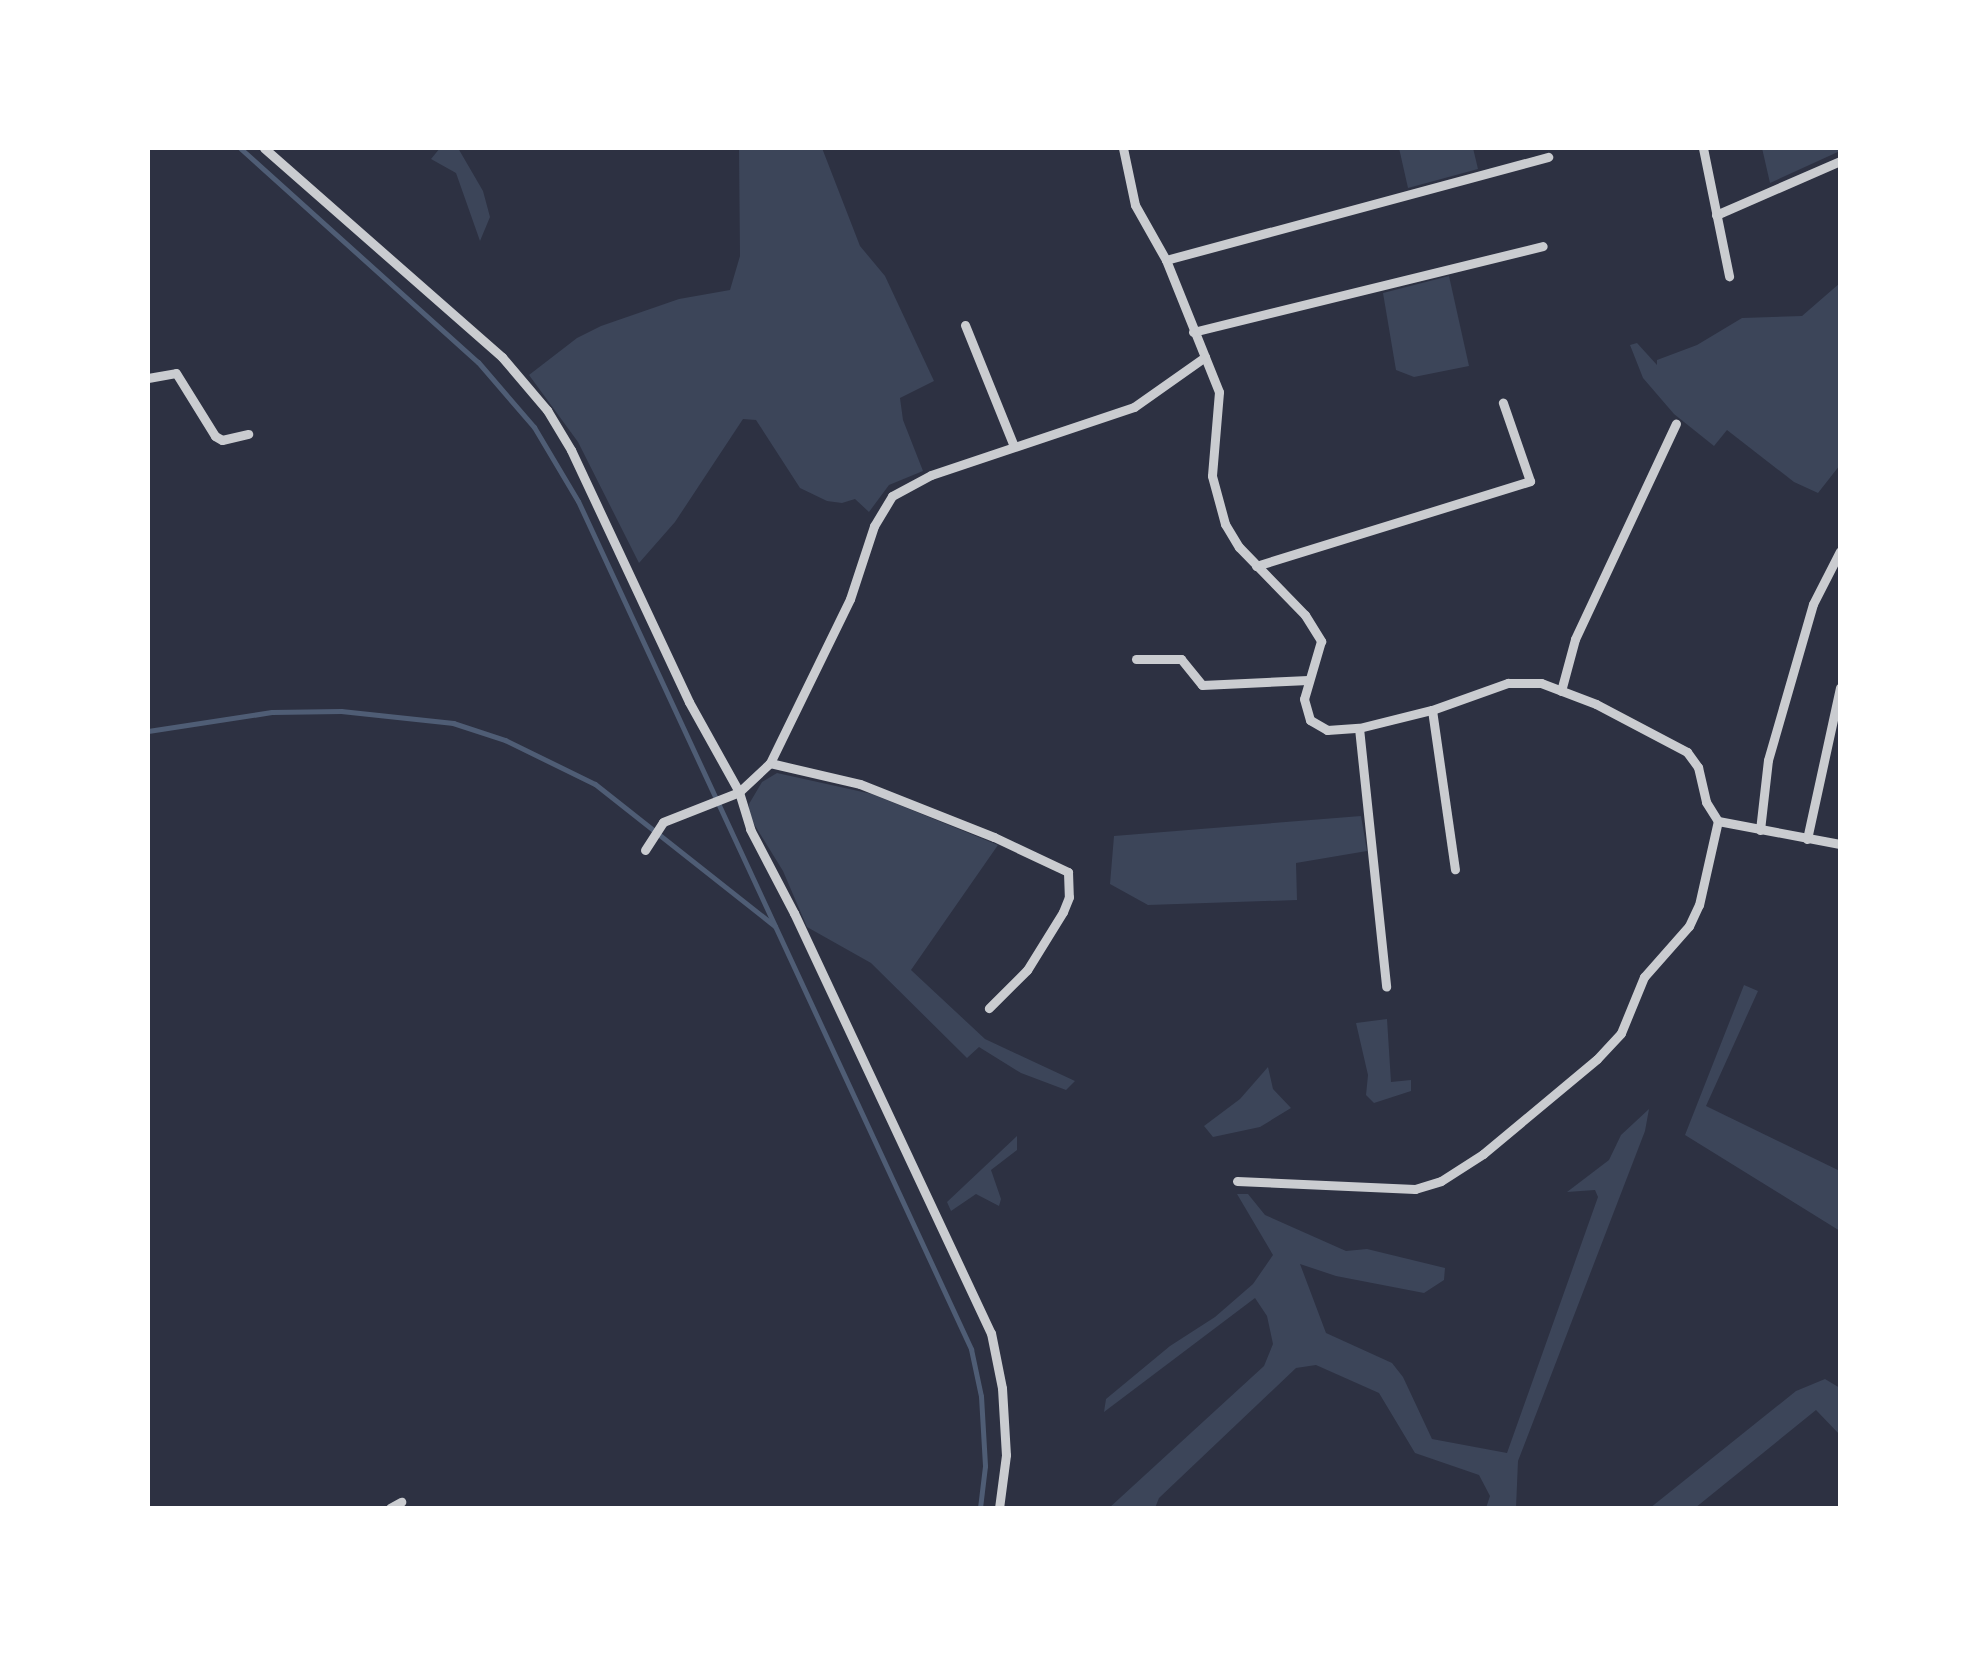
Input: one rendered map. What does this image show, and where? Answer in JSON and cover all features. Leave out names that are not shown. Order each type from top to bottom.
[{"type":"street","points":[[264,148],[459,316],[546,410],[572,450],[991,1333],[1002,1388],[1006,1455],[999,1508]]},
{"type":"street","points":[[1123,148],[1131,194],[1166,260],[1220,401],[1212,454],[1214,487],[1231,536],[1318,634],[1322,648],[1304,698],[1310,720],[1328,730],[1359,728],[1519,682],[1562,691],[1669,739],[1686,752],[1698,767],[1706,802],[1718,821],[1699,905],[1690,926],[1652,965],[1621,1033],[1597,1059],[1483,1154],[1441,1182],[1415,1188],[1237,1180]]},
{"type":"street","points":[[1702,148],[1729,276]]},
{"type":"street","points":[[1166,260],[1548,157]]},
{"type":"street","points":[[1716,215],[1840,161]]},
{"type":"street","points":[[1194,332],[1544,246]]},
{"type":"street","points":[[965,325],[1014,446]]},
{"type":"street","points":[[648,845],[662,822],[734,794],[770,763],[850,599],[884,506],[905,487],[1134,407],[1204,356]]},
{"type":"street","points":[[148,378],[176,373],[215,436],[222,440],[248,434]]},
{"type":"street","points":[[1256,566],[1530,480],[1503,403]]},
{"type":"street","points":[[1562,691],[1576,639],[1676,423]]},
{"type":"street","points":[[1760,830],[1768,760],[1813,604],[1840,551]]},
{"type":"street","points":[[1136,659],[1181,659],[1202,685],[1308,680]]},
{"type":"street","points":[[1807,839],[1840,688]]},
{"type":"street","points":[[1432,710],[1456,869]]},
{"type":"street","points":[[1359,728],[1386,987]]},
{"type":"street","points":[[770,763],[860,784],[994,836],[1068,872],[1070,897],[1063,912],[1027,970],[989,1008]]},
{"type":"street","points":[[1718,821],[1840,844]]},
{"type":"street","points":[[390,1508],[400,1502]]},
{"type":"shaded area","points":[[440,148],[458,148],[483,191],[490,217],[480,241],[456,173],[431,159]]},
{"type":"shaded area","points":[[739,148],[822,148],[860,246],[885,276],[934,381],[900,398],[903,420],[923,471],[889,485],[869,512],[855,499],[842,503],[827,501],[800,488],[756,420],[743,419],[675,522],[639,563],[578,442],[529,375],[577,338],[601,326],[679,299],[730,290],[740,256]]},
{"type":"shaded area","points":[[1399,148],[1473,148],[1478,169],[1408,188]]},
{"type":"shaded area","points":[[1762,148],[1840,148],[1840,151],[1770,183]]},
{"type":"shaded area","points":[[1449,276],[1469,366],[1414,377],[1396,370],[1383,293]]},
{"type":"shaded area","points":[[1840,283],[1840,465],[1818,493],[1794,482],[1727,430],[1714,446],[1674,414],[1643,378],[1630,345],[1637,343],[1657,365],[1657,360],[1697,345],[1742,318],[1802,316]]},
{"type":"shaded area","points":[[777,773],[872,794],[998,845],[911,970],[985,1039],[1075,1081],[1066,1090],[1021,1073],[979,1047],[967,1058],[871,963],[807,927],[783,871],[749,816],[749,804],[762,782]]},
{"type":"shaded area","points":[[1361,816],[1367,851],[1296,863],[1297,900],[1148,905],[1110,884],[1114,836]]},
{"type":"shaded area","points":[[1744,985],[1758,991],[1706,1106],[1840,1171],[1840,1231],[1685,1135]]},
{"type":"shaded area","points":[[1387,1019],[1391,1082],[1411,1080],[1411,1091],[1374,1103],[1366,1095],[1368,1075],[1356,1023]]},
{"type":"shaded area","points":[[1268,1067],[1273,1089],[1291,1108],[1260,1127],[1213,1137],[1204,1126],[1240,1099]]},
{"type":"shaded area","points":[[1649,1109],[1645,1131],[1518,1461],[1516,1508],[1486,1508],[1490,1496],[1479,1475],[1415,1453],[1379,1393],[1316,1365],[1296,1368],[1159,1498],[1155,1508],[1109,1508],[1264,1366],[1273,1344],[1267,1316],[1255,1298],[1104,1412],[1106,1399],[1170,1346],[1215,1317],[1253,1284],[1273,1255],[1237,1194],[1248,1194],[1265,1215],[1346,1251],[1367,1249],[1445,1268],[1444,1280],[1424,1293],[1336,1276],[1300,1264],[1326,1333],[1392,1363],[1403,1377],[1432,1439],[1507,1453],[1598,1197],[1595,1190],[1567,1192],[1609,1160],[1621,1135]]},
{"type":"shaded area","points":[[1017,1136],[1017,1150],[991,1170],[1001,1199],[999,1206],[976,1194],[951,1211],[947,1202]]},
{"type":"shaded area","points":[[1825,1379],[1840,1388],[1840,1435],[1816,1410],[1695,1508],[1650,1508],[1796,1391]]},
{"type":"waterway","points":[[240,148],[478,362],[534,427],[578,501],[971,1349],[981,1396],[985,1466],[980,1508]]},
{"type":"waterway","points":[[148,731],[272,712],[341,711],[453,723],[505,740],[595,784],[775,926]]}]
